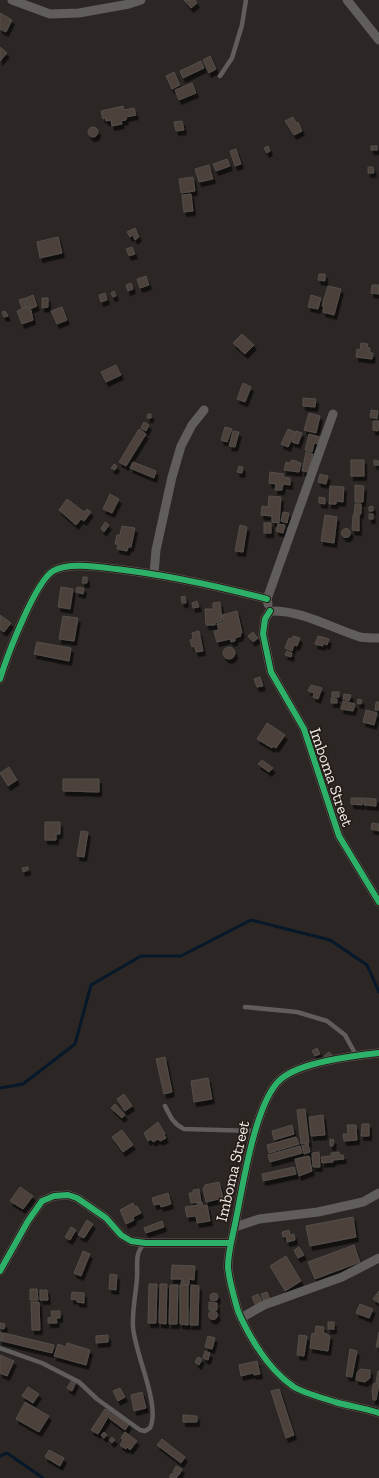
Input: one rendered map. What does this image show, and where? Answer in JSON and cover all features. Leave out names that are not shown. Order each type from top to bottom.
[{"type":"street","points":[[12,0],[50,14],[79,13],[129,4],[140,0]]},
{"type":"street","points":[[347,0],[379,40]]},
{"type":"street","points":[[154,574],[156,550],[172,477],[181,446],[192,425],[204,410]]},
{"type":"street","points":[[333,414],[267,599],[270,611],[280,610],[362,637],[379,638]]},
{"type":"street","points":[[0,678],[21,624],[39,586],[53,571],[68,566],[100,567],[154,574],[211,585],[267,599]]},
{"type":"street","name":"Imboma Street","points":[[270,611],[265,619],[263,634],[266,654],[272,672],[304,729],[339,836],[379,902]]},
{"type":"street","name":"Imboma Street","points":[[379,1052],[356,1055],[307,1066],[291,1072],[280,1080],[271,1091],[263,1108],[249,1150],[235,1227],[230,1243],[228,1268],[241,1318],[265,1359],[281,1377],[296,1388],[335,1402],[379,1413]]},
{"type":"street","points":[[235,1227],[259,1219],[318,1212],[363,1202],[379,1193]]},
{"type":"street","points":[[0,1271],[31,1216],[42,1201],[54,1196],[68,1196],[77,1198],[106,1218],[121,1235],[131,1241],[145,1243],[230,1243]]},
{"type":"street","points":[[241,1318],[264,1305],[342,1277],[379,1258]]},
{"type":"lane","points":[[220,76],[232,58],[242,25],[246,0]]},
{"type":"lane","points":[[245,1007],[297,1012],[327,1021],[345,1035],[356,1055]]},
{"type":"lane","points":[[165,1106],[172,1120],[177,1126],[184,1129],[256,1131]]},
{"type":"lane","points":[[0,1348],[21,1354],[79,1382],[96,1399],[140,1430],[145,1431],[150,1428],[153,1423],[153,1416],[150,1396],[135,1344],[133,1326],[137,1257],[139,1249],[145,1243]]},
{"type":"building","points":[[184,0],[195,0],[197,3],[191,8]]},
{"type":"building","points":[[0,13],[12,20],[6,32],[0,29]]},
{"type":"building","points":[[0,47],[7,53],[0,61]]},
{"type":"building","points":[[210,56],[216,69],[209,73],[203,60]]},
{"type":"building","points":[[201,61],[204,68],[183,78],[180,71]]},
{"type":"building","points":[[174,72],[180,85],[172,89],[166,76]]},
{"type":"building","points":[[192,83],[196,93],[179,100],[175,90]]},
{"type":"building","points":[[123,106],[124,110],[134,108],[136,115],[126,117],[126,120],[121,121],[122,124],[112,126],[111,120],[106,121],[105,118],[103,119],[101,111]]},
{"type":"building","points":[[293,117],[296,123],[298,122],[302,131],[294,135],[285,121]]},
{"type":"building","points":[[182,121],[184,130],[176,131],[174,122]]},
{"type":"building","points":[[91,127],[95,127],[97,128],[97,136],[91,137],[88,134],[88,130]]},
{"type":"building","points":[[268,146],[270,151],[267,153],[264,148]]},
{"type":"building","points":[[371,146],[377,146],[377,150],[371,150]]},
{"type":"building","points":[[236,149],[241,164],[235,166],[230,151]]},
{"type":"building","points":[[227,159],[230,166],[216,171],[213,164]]},
{"type":"building","points":[[209,165],[213,179],[199,182],[195,169]]},
{"type":"building","points":[[368,167],[373,167],[374,173],[368,173]]},
{"type":"building","points":[[193,177],[195,191],[181,193],[179,179]]},
{"type":"building","points":[[191,194],[193,211],[184,212],[182,195]]},
{"type":"building","points":[[135,228],[139,237],[135,240],[133,235],[130,237],[127,232]]},
{"type":"building","points":[[58,237],[62,253],[40,258],[37,242]]},
{"type":"building","points":[[132,247],[135,254],[129,256],[126,249]]},
{"type":"building","points":[[319,274],[325,274],[325,281],[318,280]]},
{"type":"building","points":[[146,276],[149,285],[140,288],[137,279]]},
{"type":"building","points":[[131,283],[133,289],[128,291],[126,285]]},
{"type":"building","points":[[372,285],[379,285],[379,294],[371,293]]},
{"type":"building","points":[[328,286],[341,289],[334,315],[323,312],[324,307],[322,306]]},
{"type":"building","points":[[114,291],[116,296],[113,297],[111,293]]},
{"type":"building","points":[[105,293],[107,300],[101,302],[99,295]]},
{"type":"building","points":[[33,295],[37,306],[30,309],[26,298]]},
{"type":"building","points":[[311,295],[321,298],[318,309],[308,307]]},
{"type":"building","points":[[25,298],[27,306],[22,308],[19,300]]},
{"type":"building","points":[[42,298],[48,298],[48,307],[42,308]]},
{"type":"building","points":[[28,306],[31,310],[33,320],[22,324],[17,311]]},
{"type":"building","points":[[62,307],[67,320],[57,324],[51,311]]},
{"type":"building","points":[[5,311],[8,316],[4,317],[2,312]]},
{"type":"building","points":[[242,334],[254,345],[245,354],[233,343]]},
{"type":"building","points":[[361,343],[368,344],[367,347],[370,348],[370,353],[373,353],[372,359],[356,357],[357,349],[360,350]]},
{"type":"building","points":[[116,365],[121,375],[106,382],[101,372]]},
{"type":"building","points":[[243,383],[251,387],[245,402],[237,399]]},
{"type":"building","points":[[303,398],[316,399],[315,407],[303,406]]},
{"type":"building","points":[[371,410],[378,411],[377,419],[370,417]]},
{"type":"building","points":[[309,413],[320,416],[316,433],[304,430]]},
{"type":"building","points":[[148,414],[151,414],[151,418],[147,418]]},
{"type":"building","points":[[373,421],[379,421],[378,431],[373,430]]},
{"type":"building","points":[[144,422],[149,425],[146,431],[141,428]]},
{"type":"building","points":[[225,427],[232,429],[227,442],[221,440]]},
{"type":"building","points":[[139,429],[146,434],[126,466],[119,462]]},
{"type":"building","points":[[288,429],[295,432],[288,447],[281,444]]},
{"type":"building","points":[[233,431],[239,432],[235,447],[229,446]]},
{"type":"building","points":[[296,431],[302,433],[298,444],[292,442]]},
{"type":"building","points":[[309,434],[320,437],[318,444],[314,443],[312,452],[305,450]]},
{"type":"building","points":[[306,452],[313,454],[308,472],[302,471]]},
{"type":"building","points":[[291,460],[301,463],[299,472],[284,470],[286,462],[291,463]]},
{"type":"building","points":[[351,460],[364,460],[364,476],[351,476]]},
{"type":"building","points":[[374,460],[379,461],[379,465],[374,465]]},
{"type":"building","points":[[133,462],[156,471],[154,478],[130,468]]},
{"type":"building","points":[[114,464],[117,466],[115,470],[111,468]]},
{"type":"building","points":[[239,466],[243,467],[242,473],[237,472]]},
{"type":"building","points":[[270,472],[284,474],[283,477],[290,478],[290,485],[283,484],[282,490],[275,490],[276,484],[269,483]]},
{"type":"building","points":[[320,474],[328,476],[326,484],[318,482]]},
{"type":"building","points":[[355,485],[364,486],[363,502],[355,502]]},
{"type":"building","points":[[330,486],[344,487],[343,502],[336,501],[336,504],[329,504]]},
{"type":"building","points":[[110,494],[119,499],[112,513],[103,509]]},
{"type":"building","points":[[269,496],[281,497],[279,523],[272,522],[272,516],[261,515],[262,506],[268,507]]},
{"type":"building","points":[[319,497],[325,498],[325,504],[319,503]]},
{"type":"building","points":[[67,499],[84,512],[87,509],[91,512],[84,521],[81,519],[76,525],[59,510]]},
{"type":"building","points":[[355,504],[361,504],[361,514],[354,514]]},
{"type":"building","points":[[373,506],[373,511],[369,511],[369,507]]},
{"type":"building","points":[[283,512],[289,513],[287,523],[281,521]]},
{"type":"building","points":[[369,514],[373,514],[373,519],[369,519]]},
{"type":"building","points":[[325,515],[337,517],[334,543],[321,541]]},
{"type":"building","points":[[353,515],[359,515],[359,531],[352,530]]},
{"type":"building","points":[[105,522],[109,525],[104,532],[101,529]]},
{"type":"building","points":[[264,523],[271,523],[271,533],[264,533]]},
{"type":"building","points":[[278,524],[285,525],[283,533],[276,531]]},
{"type":"building","points":[[240,525],[247,527],[243,552],[235,551]]},
{"type":"building","points":[[122,526],[135,528],[131,547],[128,547],[127,551],[117,549],[118,544],[115,544],[117,535],[120,535]]},
{"type":"building","points":[[344,529],[348,529],[350,533],[348,537],[344,537],[342,535],[342,531]]},
{"type":"building","points":[[83,577],[87,577],[87,583],[82,583]]},
{"type":"building","points":[[61,587],[73,589],[70,609],[58,607]]},
{"type":"building","points":[[77,587],[84,588],[83,594],[76,592]]},
{"type":"building","points":[[185,596],[186,603],[182,603],[181,597]]},
{"type":"building","points":[[197,601],[199,607],[193,608],[192,603]]},
{"type":"building","points":[[220,602],[222,621],[215,623],[215,625],[206,625],[205,609],[213,609],[213,603]]},
{"type":"building","points":[[237,611],[242,633],[240,634],[241,636],[235,638],[235,641],[231,642],[230,639],[217,642],[214,631],[219,630],[217,624],[224,622],[222,615]]},
{"type":"building","points":[[0,615],[11,623],[4,632],[0,629]]},
{"type":"building","points":[[63,616],[78,618],[74,641],[59,639]]},
{"type":"building","points":[[199,631],[203,651],[196,652],[194,646],[192,647],[190,640],[193,639],[192,633]]},
{"type":"building","points":[[253,632],[258,638],[253,642],[248,636]]},
{"type":"building","points":[[293,636],[300,638],[297,646],[294,645],[292,651],[285,648],[289,638],[292,639]]},
{"type":"building","points":[[318,636],[329,639],[327,645],[323,643],[323,646],[315,644]]},
{"type":"building","points":[[37,642],[71,648],[69,661],[34,654]]},
{"type":"building","points":[[231,647],[234,648],[234,658],[227,659],[224,658],[223,651],[224,648]]},
{"type":"building","points":[[287,651],[292,653],[291,657],[285,655]]},
{"type":"building","points":[[260,677],[263,686],[257,687],[254,679]]},
{"type":"building","points":[[311,685],[322,688],[318,699],[313,697],[314,693],[308,691]]},
{"type":"building","points":[[332,692],[339,692],[339,697],[332,697]]},
{"type":"building","points":[[344,694],[351,695],[349,701],[343,699]]},
{"type":"building","points":[[331,698],[337,699],[337,703],[331,703]]},
{"type":"building","points":[[358,699],[362,700],[361,704],[357,703]]},
{"type":"building","points":[[343,701],[355,704],[353,711],[341,709]]},
{"type":"building","points":[[376,702],[379,702],[379,710],[375,710]]},
{"type":"building","points":[[366,710],[377,713],[374,725],[363,722]]},
{"type":"building","points":[[267,723],[285,735],[276,748],[273,746],[272,748],[257,739]]},
{"type":"building","points":[[262,760],[273,768],[269,772],[258,764]]},
{"type":"building","points":[[9,767],[17,780],[8,786],[0,773]]},
{"type":"building","points":[[63,779],[99,779],[99,792],[63,791]]},
{"type":"building","points":[[351,798],[363,798],[362,805],[351,804]]},
{"type":"building","points":[[364,798],[376,799],[376,806],[364,805]]},
{"type":"building","points":[[45,822],[60,822],[60,834],[56,834],[56,840],[45,840]]},
{"type":"building","points":[[372,823],[379,824],[379,831],[371,829]]},
{"type":"building","points":[[81,831],[88,832],[84,857],[77,856]]},
{"type":"building","points":[[28,867],[28,870],[23,872],[22,868]]},
{"type":"building","points":[[317,1048],[320,1054],[315,1056],[312,1051]]},
{"type":"building","points":[[329,1052],[332,1055],[327,1059],[324,1056]]},
{"type":"building","points":[[165,1057],[172,1092],[164,1094],[156,1059]]},
{"type":"building","points":[[208,1078],[212,1099],[194,1102],[191,1081]]},
{"type":"building","points":[[124,1094],[132,1106],[125,1111],[117,1099]]},
{"type":"building","points":[[115,1104],[125,1115],[122,1118],[111,1108]]},
{"type":"building","points":[[305,1109],[309,1143],[301,1144],[297,1110]]},
{"type":"building","points":[[323,1115],[325,1135],[311,1136],[309,1117]]},
{"type":"building","points":[[158,1122],[166,1138],[160,1141],[158,1139],[153,1142],[151,1139],[148,1141],[144,1133]]},
{"type":"building","points":[[362,1124],[369,1124],[369,1136],[361,1136]]},
{"type":"building","points":[[292,1125],[294,1134],[274,1140],[272,1131]]},
{"type":"building","points":[[347,1125],[356,1125],[357,1140],[344,1141],[343,1134],[348,1134]]},
{"type":"building","points":[[122,1130],[133,1145],[123,1152],[112,1137]]},
{"type":"building","points":[[296,1137],[299,1144],[269,1153],[267,1145]]},
{"type":"building","points":[[330,1139],[334,1140],[333,1146],[330,1146]]},
{"type":"building","points":[[308,1144],[310,1152],[304,1154],[302,1146]]},
{"type":"building","points":[[300,1146],[302,1153],[270,1162],[268,1155]]},
{"type":"building","points":[[319,1152],[320,1167],[313,1167],[312,1153]]},
{"type":"building","points":[[339,1152],[339,1155],[343,1155],[344,1159],[322,1163],[321,1157],[331,1156],[331,1153]]},
{"type":"building","points":[[309,1156],[312,1171],[299,1176],[295,1159]]},
{"type":"building","points":[[294,1167],[296,1174],[263,1181],[262,1174]]},
{"type":"building","points":[[219,1182],[223,1198],[206,1202],[203,1188],[205,1185]]},
{"type":"building","points":[[20,1187],[33,1196],[23,1209],[10,1201]]},
{"type":"building","points":[[199,1189],[201,1202],[191,1203],[189,1193],[193,1193],[193,1190]]},
{"type":"building","points":[[168,1193],[171,1204],[161,1207],[160,1204],[154,1205],[152,1198]]},
{"type":"building","points":[[202,1202],[203,1206],[207,1205],[210,1221],[197,1223],[196,1216],[187,1217],[185,1207],[198,1205],[197,1203]]},
{"type":"building","points":[[133,1203],[135,1207],[137,1206],[141,1213],[133,1217],[134,1220],[126,1224],[120,1210]]},
{"type":"building","points":[[353,1217],[356,1237],[310,1246],[306,1226]]},
{"type":"building","points":[[87,1220],[93,1224],[84,1238],[78,1235]]},
{"type":"building","points":[[162,1221],[164,1227],[146,1233],[144,1228]]},
{"type":"building","points":[[71,1227],[76,1230],[70,1240],[65,1237]]},
{"type":"building","points":[[289,1230],[290,1235],[294,1234],[295,1240],[287,1242],[286,1236],[283,1237],[282,1232]]},
{"type":"building","points":[[354,1245],[360,1262],[315,1279],[308,1262]]},
{"type":"building","points":[[299,1247],[304,1255],[298,1258],[294,1250]]},
{"type":"building","points":[[83,1251],[90,1254],[81,1276],[74,1273]]},
{"type":"building","points":[[286,1256],[301,1281],[285,1291],[270,1266]]},
{"type":"building","points":[[172,1265],[195,1266],[194,1280],[189,1279],[189,1285],[181,1284],[182,1279],[171,1279]]},
{"type":"building","points":[[110,1274],[117,1275],[116,1290],[109,1289]]},
{"type":"building","points":[[149,1284],[157,1284],[156,1323],[148,1323]]},
{"type":"building","points":[[160,1284],[167,1284],[166,1324],[159,1323]]},
{"type":"building","points":[[170,1285],[178,1285],[177,1324],[169,1324]]},
{"type":"building","points":[[180,1285],[188,1285],[188,1325],[180,1324]]},
{"type":"building","points":[[191,1285],[199,1286],[198,1325],[190,1325]]},
{"type":"building","points":[[30,1289],[37,1289],[38,1300],[30,1300]]},
{"type":"building","points":[[40,1290],[47,1290],[48,1300],[40,1300]]},
{"type":"building","points":[[379,1291],[379,1303],[373,1299]]},
{"type":"building","points":[[72,1292],[84,1293],[84,1303],[71,1299]]},
{"type":"building","points":[[267,1292],[270,1299],[264,1302],[261,1294]]},
{"type":"building","points":[[212,1293],[216,1293],[218,1297],[216,1301],[212,1301],[210,1299],[210,1295]]},
{"type":"building","points":[[258,1294],[263,1303],[256,1306],[252,1297]]},
{"type":"building","points":[[31,1302],[39,1302],[40,1330],[32,1330]]},
{"type":"building","points":[[209,1302],[217,1303],[217,1310],[209,1310]]},
{"type":"building","points":[[360,1304],[373,1309],[369,1318],[356,1313]]},
{"type":"building","points":[[51,1311],[60,1311],[60,1318],[56,1318],[57,1323],[48,1323],[48,1318],[52,1317]]},
{"type":"building","points":[[211,1311],[215,1311],[217,1315],[215,1319],[211,1319],[209,1317],[209,1313]]},
{"type":"building","points":[[328,1322],[334,1322],[334,1329],[328,1329]]},
{"type":"building","points":[[0,1323],[5,1324],[4,1329],[0,1328]]},
{"type":"building","points":[[316,1326],[324,1327],[323,1332],[330,1336],[328,1351],[310,1348],[312,1333],[315,1334]]},
{"type":"building","points":[[0,1332],[3,1333],[1,1341],[0,1341]]},
{"type":"building","points":[[379,1332],[379,1347],[376,1347]]},
{"type":"building","points":[[4,1333],[54,1345],[52,1353],[2,1341]]},
{"type":"building","points":[[108,1335],[108,1342],[96,1343],[96,1336]]},
{"type":"building","points":[[299,1335],[307,1336],[304,1356],[297,1355]]},
{"type":"building","points":[[208,1336],[215,1338],[212,1349],[205,1347]]},
{"type":"building","points":[[67,1343],[90,1350],[86,1365],[54,1356],[58,1344],[66,1347]]},
{"type":"building","points":[[350,1349],[357,1351],[352,1377],[346,1376]]},
{"type":"building","points":[[205,1351],[210,1353],[208,1360],[203,1358]]},
{"type":"building","points":[[0,1355],[14,1361],[7,1376],[0,1373]]},
{"type":"building","points":[[198,1357],[202,1359],[199,1365],[195,1362]]},
{"type":"building","points":[[257,1361],[260,1374],[254,1375],[253,1373],[241,1376],[239,1365]]},
{"type":"building","points":[[360,1369],[370,1370],[370,1378],[365,1382],[356,1380],[357,1373]]},
{"type":"building","points":[[379,1371],[379,1383],[376,1382]]},
{"type":"building","points":[[72,1380],[76,1382],[72,1391],[67,1388]]},
{"type":"building","points":[[374,1383],[379,1384],[376,1400],[373,1400],[372,1391]]},
{"type":"building","points":[[28,1387],[39,1394],[33,1403],[22,1396]]},
{"type":"building","points":[[120,1388],[125,1397],[118,1401],[113,1391]]},
{"type":"building","points":[[279,1389],[294,1435],[286,1438],[271,1391]]},
{"type":"building","points":[[142,1392],[146,1408],[134,1411],[131,1395]]},
{"type":"building","points":[[25,1402],[49,1416],[39,1432],[16,1419]]},
{"type":"building","points":[[105,1409],[111,1412],[98,1434],[91,1430]]},
{"type":"building","points":[[113,1412],[129,1424],[125,1430],[109,1418]]},
{"type":"building","points":[[183,1415],[197,1416],[197,1422],[183,1422]]},
{"type":"building","points":[[104,1432],[107,1435],[104,1438],[101,1435]]},
{"type":"building","points":[[125,1432],[137,1441],[130,1450],[127,1447],[126,1449],[120,1445],[123,1440],[121,1438]]},
{"type":"building","points":[[112,1437],[115,1440],[112,1443],[109,1440]]},
{"type":"building","points":[[162,1439],[185,1457],[181,1463],[157,1445]]},
{"type":"building","points":[[49,1450],[64,1458],[60,1466],[45,1457]]},
{"type":"building","points":[[176,1466],[182,1469],[179,1475],[173,1472]]},
{"type":"building","points":[[172,1473],[178,1476],[176,1478],[169,1477]]},
{"type":"waterway","points":[[0,1088],[23,1084],[75,1044],[91,985],[141,956],[181,956],[251,920],[330,940],[367,965],[379,992]]},
{"type":"waterway","points":[[0,1456],[7,1453],[43,1478]]},
{"type":"cycle path","points":[[0,679],[22,620],[30,604],[46,578],[53,571],[59,568],[84,566],[135,571],[192,581],[267,599]]},
{"type":"cycle path","points":[[270,611],[265,619],[263,634],[271,672],[304,729],[339,836],[379,902]]},
{"type":"cycle path","points":[[379,1053],[327,1061],[301,1068],[281,1079],[272,1090],[257,1124],[251,1145],[228,1261],[229,1278],[241,1318],[257,1347],[277,1373],[294,1387],[303,1391],[335,1402],[379,1413]]},
{"type":"cycle path","points":[[0,1271],[28,1221],[42,1201],[54,1196],[68,1195],[77,1198],[106,1218],[121,1235],[131,1241],[145,1243],[230,1243]]}]
